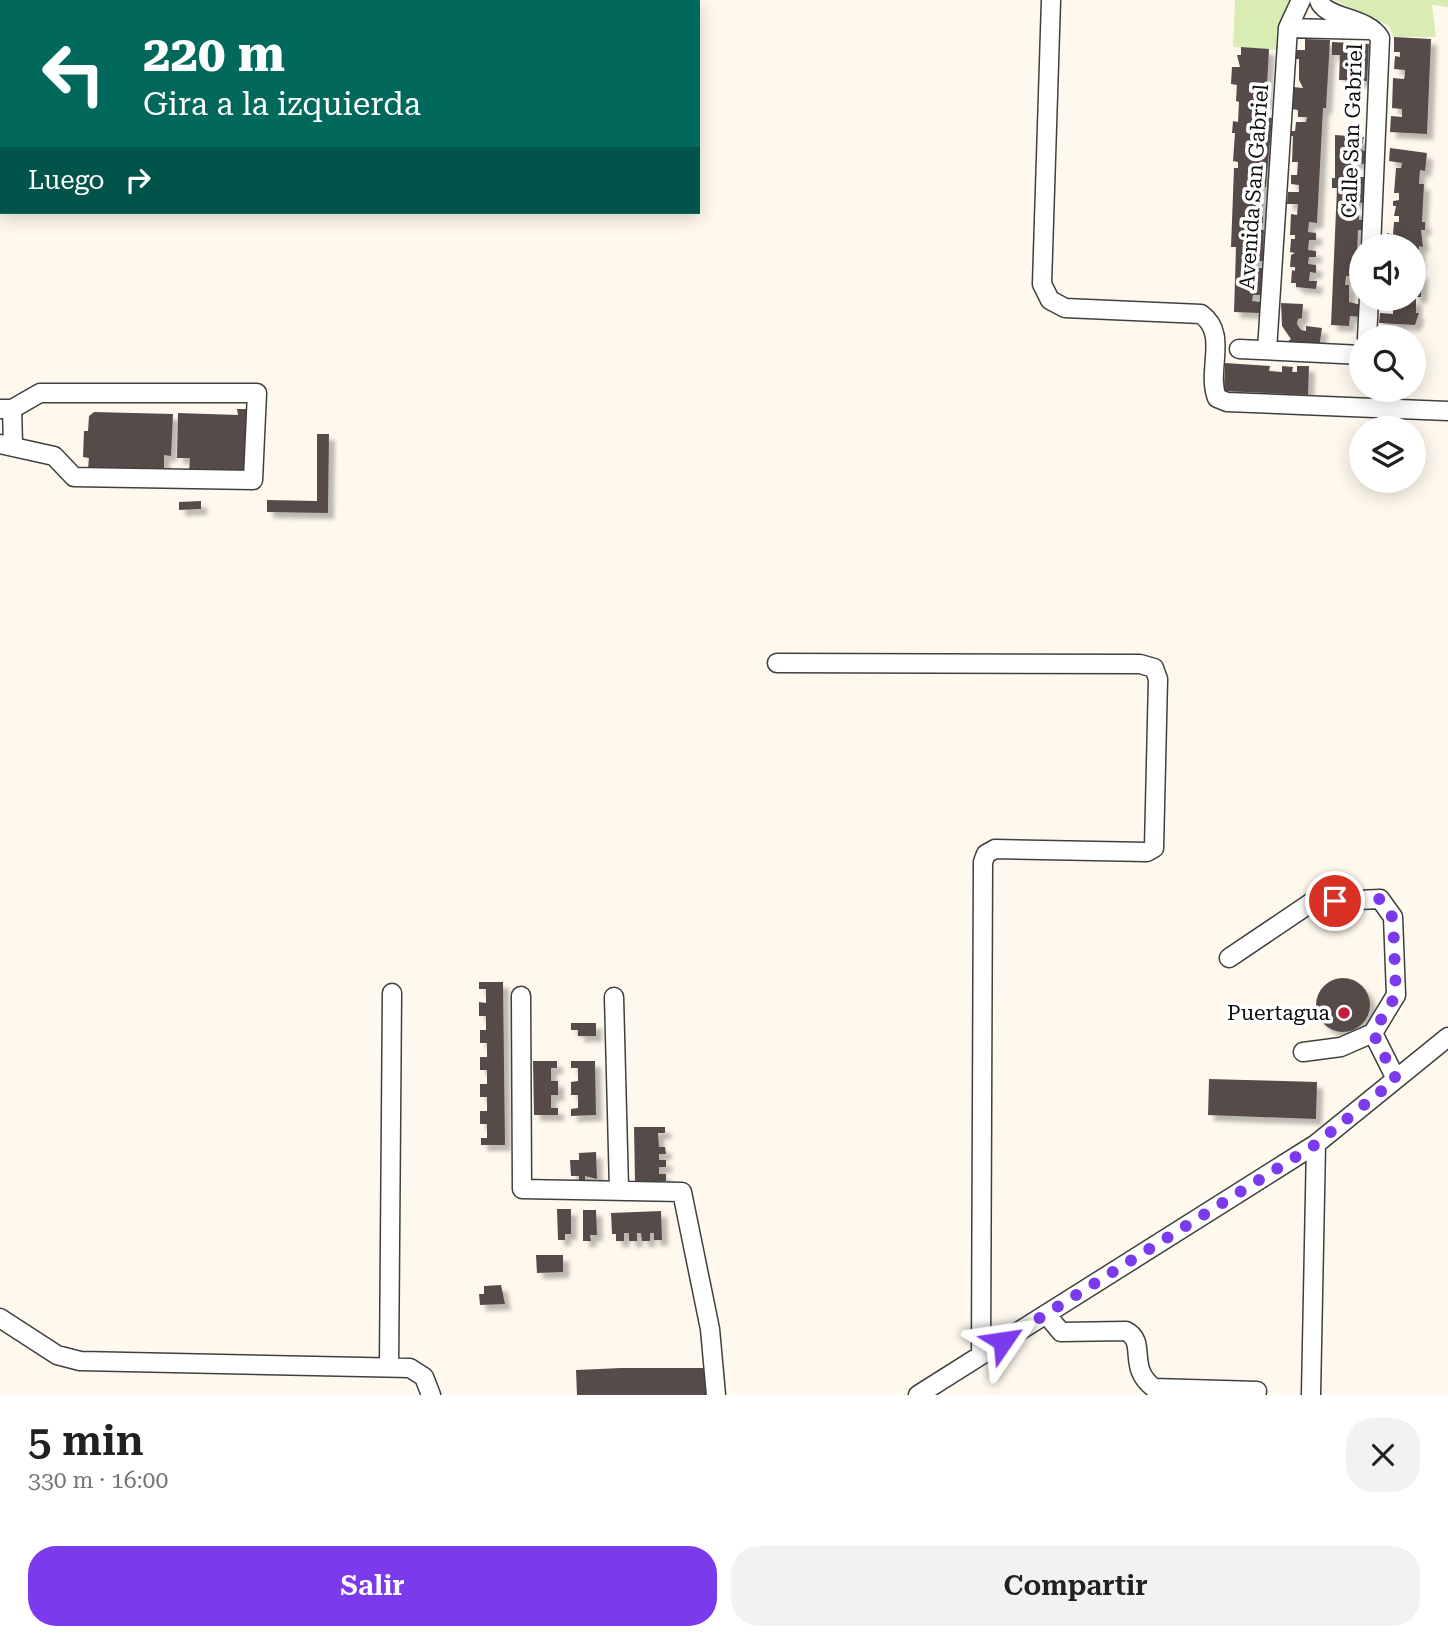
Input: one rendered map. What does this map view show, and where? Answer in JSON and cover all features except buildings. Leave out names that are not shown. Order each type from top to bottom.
[{"type":"street","points":[[1051,0],[1042,284],[1049,300],[1065,308],[1201,314],[1212,322],[1216,333],[1213,387],[1217,398],[1227,402],[1448,411]]},
{"type":"street","points":[[1301,0],[1287,28],[1375,30]]},
{"type":"street","name":"Calle San Gabriel","points":[[1322,5],[1375,30],[1380,46],[1372,234]]},
{"type":"street","name":"Avenida San Gabriel","points":[[1267,350],[1287,28]]},
{"type":"street","points":[[1238,349],[1349,354]]},
{"type":"street","points":[[40,393],[257,393],[253,480],[74,477],[54,456],[6,444],[6,409],[40,393]]},
{"type":"street","points":[[777,663],[1140,664],[1154,668],[1158,679],[1154,848],[1147,852],[995,849],[986,854],[981,1355]]},
{"type":"street","points":[[1228,958],[1312,902],[1380,899],[1393,918],[1396,995],[1373,1033],[1341,1047],[1303,1052]]},
{"type":"street","points":[[389,1367],[392,993]]},
{"type":"street","points":[[521,996],[522,1189],[682,1192],[710,1329],[716,1395]]},
{"type":"street","points":[[614,997],[619,1189]]},
{"type":"street","points":[[1373,1033],[1396,1079]]},
{"type":"street","points":[[918,1395],[1316,1144],[1448,1037]]},
{"type":"street","points":[[1311,1395],[1316,1144]]},
{"type":"street","points":[[1046,1314],[1061,1332],[1126,1331],[1133,1335],[1137,1343],[1137,1365],[1143,1380],[1154,1388],[1257,1391]]},
{"type":"street","points":[[0,1318],[57,1355],[80,1361],[410,1368],[424,1377],[431,1395]]},
{"type":"green space","points":[[1235,0],[1292,0],[1278,50],[1233,47]]},
{"type":"green space","points":[[1334,0],[1448,0],[1448,7],[1432,5],[1436,37],[1394,37],[1389,26]]},
{"type":"place","name":"Puertagua","points":[[1344,1013]]},
{"type":"route","points":[[1003,1341],[1316,1144],[1396,1079],[1373,1033],[1396,995],[1393,918],[1380,899],[1335,901]]}]
